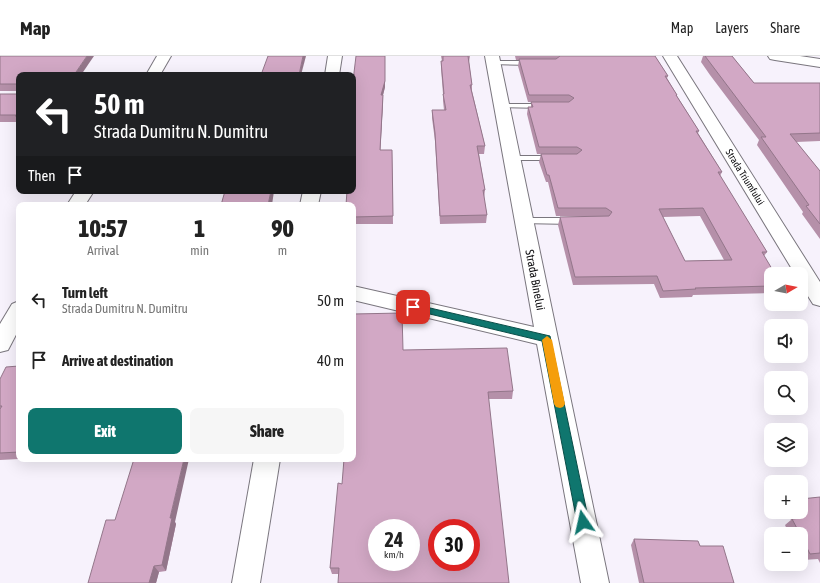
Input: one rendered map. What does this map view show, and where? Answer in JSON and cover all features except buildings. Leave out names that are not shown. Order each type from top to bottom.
[{"type":"street","points":[[155,72],[164,56]]},
{"type":"street","points":[[332,72],[335,56]]},
{"type":"street","name":"Strada Triumfului","points":[[670,56],[820,299]]},
{"type":"street","points":[[775,56],[820,63]]},
{"type":"street","name":"Strada Binelui","points":[[492,60],[510,158],[595,583]]},
{"type":"street","points":[[356,294],[547,338]]},
{"type":"street","points":[[0,344],[16,315]]},
{"type":"street","points":[[246,583],[266,462]]},
{"type":"lane","name":"Strada Binelui","points":[[492,60],[539,63]]},
{"type":"lane","points":[[501,106],[553,106]]},
{"type":"lane","points":[[510,158],[561,158]]},
{"type":"lane","points":[[523,221],[582,220]]},
{"type":"slow traffic","points":[[547,340],[560,404]]},
{"type":"route","points":[[413,307],[547,338],[583,522]]}]
